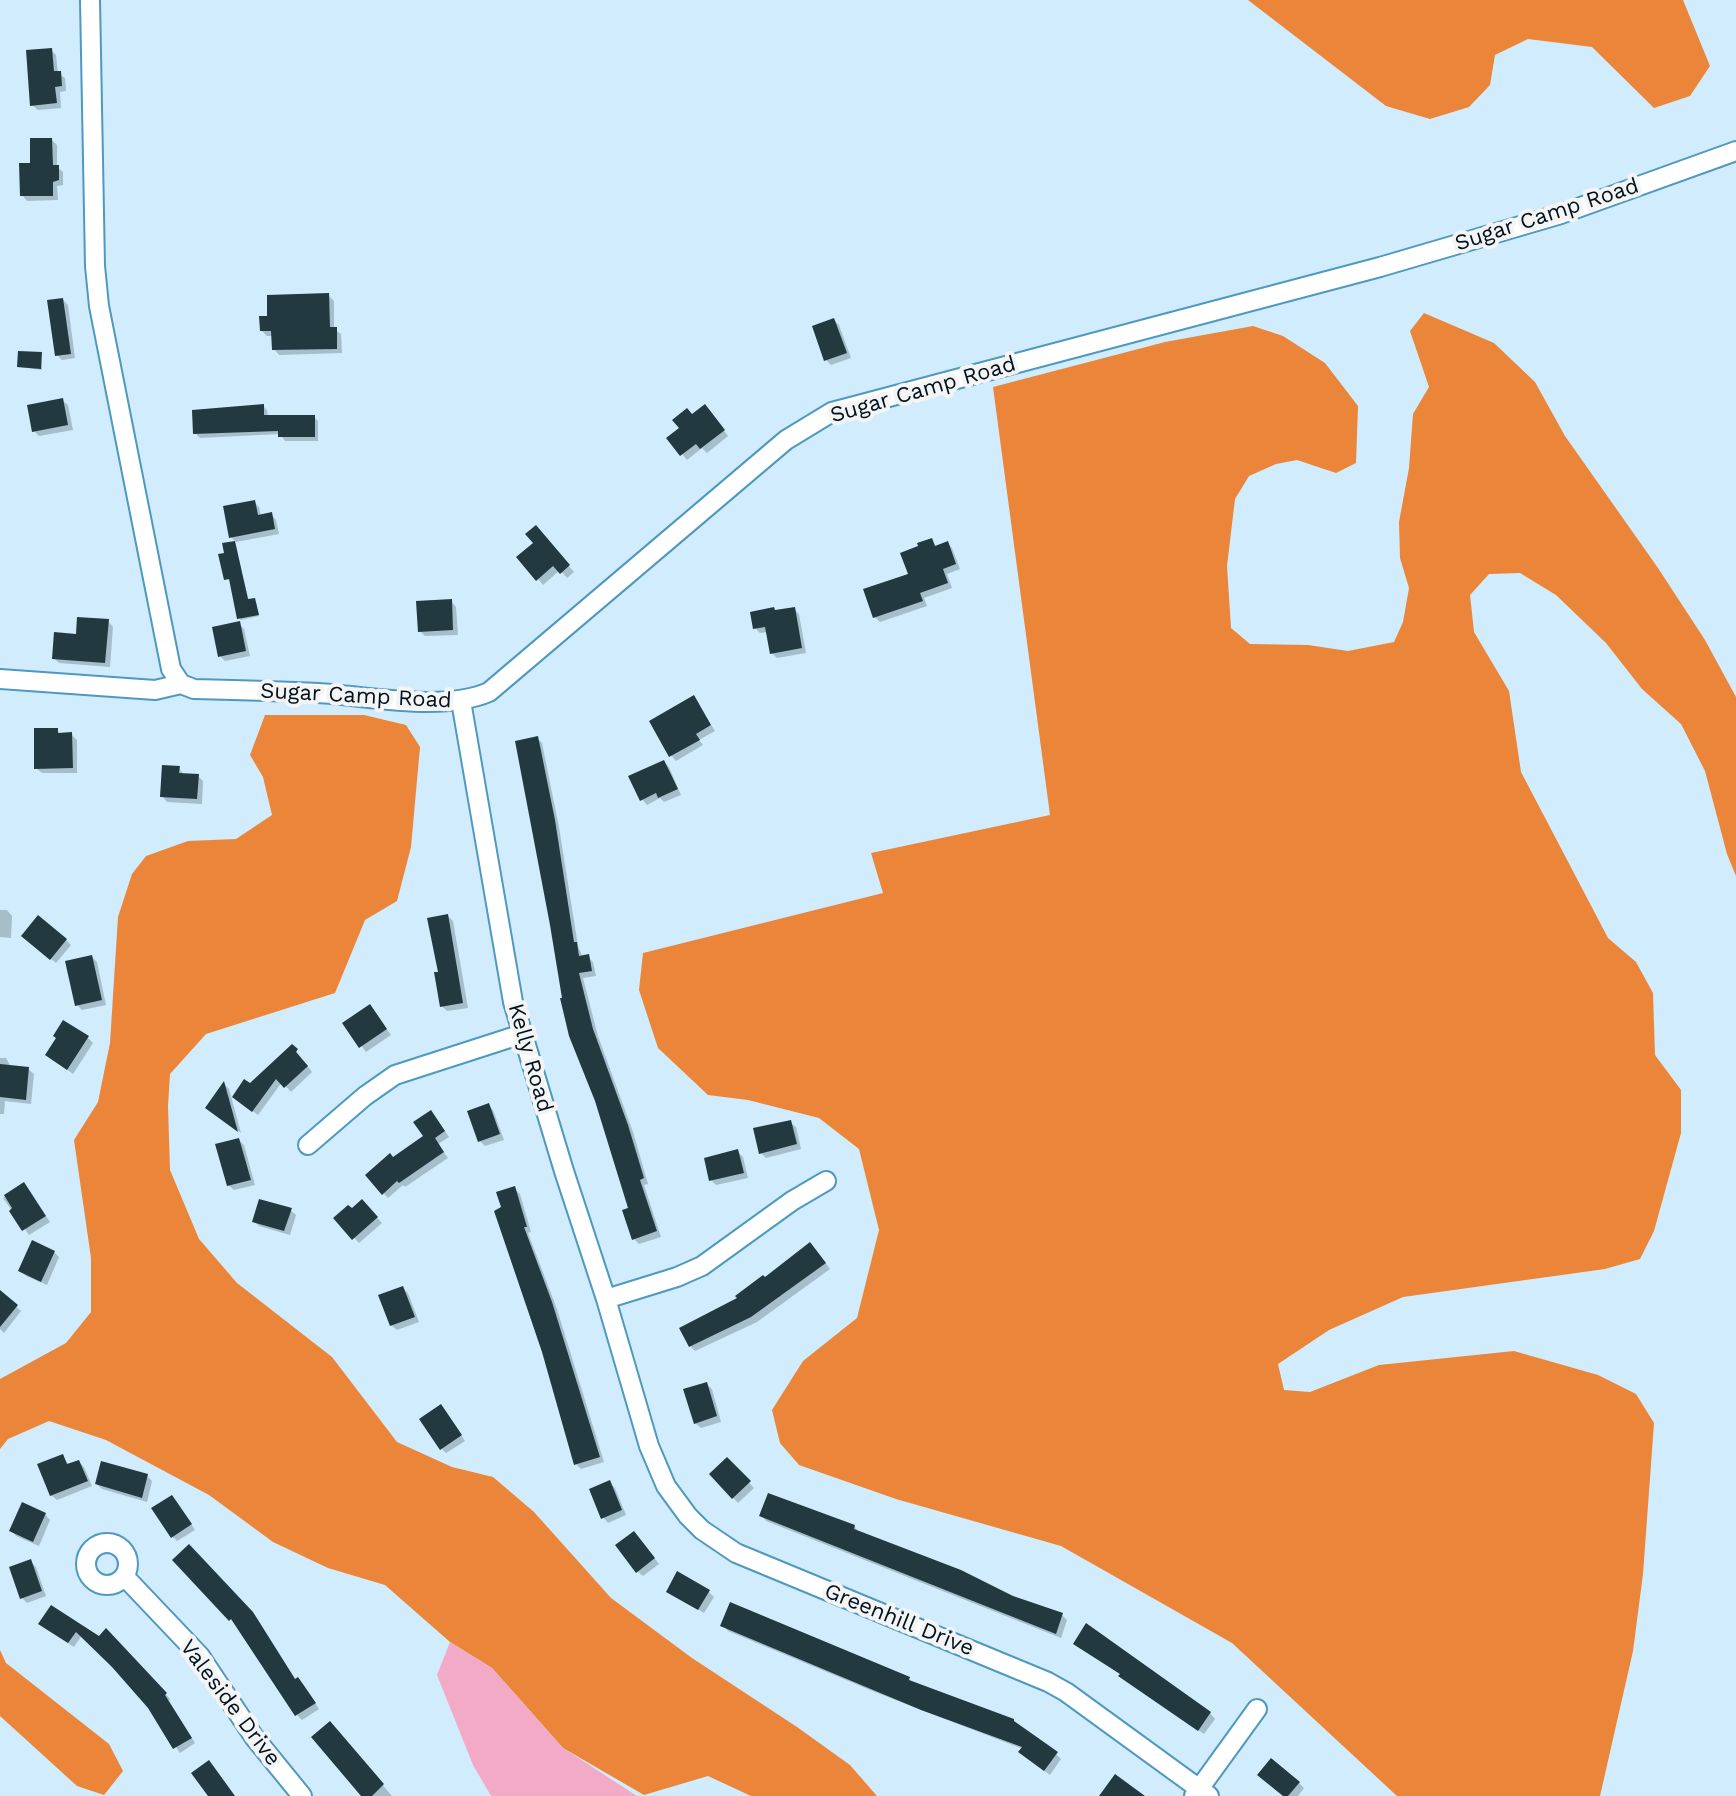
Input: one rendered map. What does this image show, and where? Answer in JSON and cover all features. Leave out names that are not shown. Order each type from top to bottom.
[{"type":"street","points":[[90,0],[95,266],[99,306],[171,669],[181,684]]},
{"type":"street","name":"Sugar Camp Road","points":[[0,679],[155,690],[181,684],[194,689],[461,701],[489,692],[786,440],[832,412],[1380,267],[1561,214],[1736,151]]},
{"type":"street","name":"Kelly Road","points":[[461,701],[513,1002],[637,1406]]},
{"type":"street","points":[[308,1145],[365,1096],[395,1075],[522,1034]]},
{"type":"street","points":[[606,1299],[702,1266],[792,1201],[826,1181]]},
{"type":"street","name":"Greenhill Drive","points":[[637,1406],[666,1486],[688,1516],[725,1546],[765,1567],[1048,1682],[1066,1692],[1201,1793]]},
{"type":"street","name":"Valeside Drive","points":[[124,1576],[200,1656],[254,1737],[302,1796]]},
{"type":"street","points":[[1201,1793],[1257,1709]]},
{"type":"shaded area","points":[[1248,0],[1683,0],[1710,66],[1690,96],[1654,108],[1592,47],[1528,39],[1495,55],[1490,85],[1469,107],[1430,119],[1386,106]]},
{"type":"shaded area","points":[[1424,313],[1494,343],[1535,382],[1565,436],[1705,640],[1736,697],[1736,876],[1727,854],[1705,771],[1681,724],[1642,689],[1606,643],[1556,595],[1520,573],[1489,574],[1470,595],[1474,632],[1509,691],[1521,772],[1608,938],[1636,962],[1653,993],[1655,1055],[1681,1090],[1681,1133],[1654,1231],[1640,1259],[1605,1269],[1403,1297],[1329,1330],[1278,1364],[1284,1390],[1310,1392],[1379,1365],[1514,1351],[1598,1375],[1636,1394],[1654,1423],[1643,1574],[1633,1651],[1600,1796],[1397,1796],[1232,1643],[1061,1546],[896,1499],[799,1465],[780,1443],[772,1410],[803,1361],[857,1318],[879,1230],[859,1149],[819,1118],[748,1100],[708,1095],[658,1048],[639,990],[643,953],[883,893],[871,853],[1050,815],[993,387],[1165,342],[1253,326],[1283,336],[1325,363],[1358,406],[1356,463],[1336,473],[1297,460],[1276,464],[1249,476],[1235,499],[1227,566],[1231,628],[1250,644],[1308,645],[1348,651],[1394,642],[1403,622],[1409,588],[1400,558],[1399,522],[1409,468],[1413,414],[1429,387],[1410,331]]},
{"type":"shaded area","points":[[265,715],[364,715],[406,725],[420,747],[411,847],[397,901],[365,920],[335,993],[206,1034],[170,1074],[170,1170],[199,1239],[237,1283],[332,1357],[397,1442],[452,1467],[493,1477],[534,1512],[611,1598],[692,1658],[850,1765],[877,1796],[751,1796],[708,1776],[644,1795],[563,1748],[492,1668],[450,1642],[385,1585],[328,1568],[273,1542],[209,1495],[106,1440],[49,1421],[8,1439],[0,1449],[0,1379],[66,1343],[91,1312],[91,1258],[74,1140],[98,1102],[110,1043],[118,917],[132,874],[146,856],[188,841],[236,839],[272,815],[263,777],[250,755]]},
{"type":"shaded area","points":[[450,1642],[492,1668],[563,1748],[637,1796],[491,1796],[473,1765],[437,1675]]},
{"type":"shaded area","points":[[0,1650],[6,1663],[109,1744],[123,1771],[104,1795],[77,1786],[0,1716]]},
{"type":"building","points":[[52,48],[54,71],[61,71],[62,86],[55,87],[57,103],[30,106],[26,50]]},
{"type":"building","points":[[30,138],[52,138],[53,165],[59,165],[59,180],[53,182],[53,196],[20,196],[19,163],[30,163]]},
{"type":"building","points":[[329,293],[330,327],[337,327],[337,349],[272,350],[271,331],[260,331],[259,316],[267,316],[267,295]]},
{"type":"building","points":[[63,298],[71,354],[55,356],[47,300]]},
{"type":"building","points":[[834,318],[847,353],[824,361],[812,326]]},
{"type":"building","points":[[18,351],[42,352],[41,369],[17,367]]},
{"type":"building","points":[[63,398],[68,425],[32,432],[27,405]]},
{"type":"building","points":[[264,404],[264,415],[315,415],[315,437],[278,437],[278,431],[193,434],[192,410]]},
{"type":"building","points":[[705,404],[725,430],[700,449],[696,444],[680,456],[666,438],[679,428],[672,420],[687,408],[692,414]]},
{"type":"building","points":[[255,500],[258,515],[272,512],[275,529],[229,538],[223,506]]},
{"type":"building","points":[[536,525],[570,565],[560,574],[553,566],[536,581],[516,557],[533,543],[525,534]]},
{"type":"building","points":[[932,538],[935,546],[948,541],[956,564],[943,569],[948,583],[920,593],[923,601],[873,618],[863,589],[908,574],[900,553]]},
{"type":"building","points":[[235,541],[248,599],[255,598],[259,615],[237,619],[229,579],[224,580],[218,554],[224,553],[222,543]]},
{"type":"building","points":[[452,599],[453,630],[418,632],[416,601]]},
{"type":"building","points":[[774,607],[775,610],[795,607],[802,648],[770,654],[765,627],[753,629],[750,612]]},
{"type":"building","points":[[77,617],[109,619],[105,663],[52,659],[54,632],[76,634]]},
{"type":"building","points":[[240,621],[246,651],[218,657],[212,627]]},
{"type":"building","points":[[694,695],[711,725],[696,734],[700,740],[669,757],[649,721]]},
{"type":"building","points":[[34,728],[58,728],[58,733],[72,732],[73,768],[34,769]]},
{"type":"building","points":[[538,736],[574,942],[577,942],[579,956],[589,954],[592,971],[579,973],[593,1029],[628,1125],[644,1178],[640,1180],[657,1231],[632,1240],[622,1210],[628,1208],[595,1101],[569,1036],[560,998],[550,925],[515,741]]},
{"type":"building","points":[[664,760],[678,789],[658,798],[656,793],[640,801],[628,776]]},
{"type":"building","points":[[162,765],[180,766],[179,773],[199,774],[197,799],[160,797]]},
{"type":"building","points":[[448,914],[463,1003],[440,1007],[434,972],[438,972],[427,918]]},
{"type":"building","points":[[38,915],[67,939],[50,960],[21,936]]},
{"type":"building","points":[[92,955],[102,1000],[75,1006],[65,961]]},
{"type":"building","points":[[370,1004],[387,1029],[359,1048],[342,1023]]},
{"type":"building","points":[[63,1020],[89,1036],[67,1070],[45,1055]]},
{"type":"building","points":[[292,1044],[308,1066],[284,1088],[276,1079],[252,1112],[232,1097],[244,1079],[250,1083]]},
{"type":"building","points":[[0,1064],[29,1067],[26,1100],[0,1097]]},
{"type":"building","points":[[224,1081],[238,1132],[205,1108]]},
{"type":"building","points":[[489,1103],[500,1134],[478,1142],[467,1111]]},
{"type":"building","points":[[431,1110],[445,1131],[435,1138],[444,1152],[399,1183],[397,1181],[382,1195],[365,1175],[390,1153],[393,1157],[423,1136],[413,1122]]},
{"type":"building","points":[[791,1120],[797,1144],[759,1154],[753,1128]]},
{"type":"building","points":[[239,1138],[251,1180],[227,1186],[215,1144]]},
{"type":"building","points":[[738,1149],[744,1173],[709,1181],[704,1158]]},
{"type":"building","points":[[24,1182],[46,1216],[22,1231],[9,1211],[12,1208],[4,1195]]},
{"type":"building","points":[[515,1186],[527,1227],[524,1227],[552,1302],[600,1457],[574,1465],[542,1352],[494,1211],[501,1207],[496,1192]]},
{"type":"building","points":[[259,1199],[292,1208],[284,1231],[252,1222]]},
{"type":"building","points":[[362,1199],[378,1217],[352,1240],[333,1218],[348,1205],[352,1208]]},
{"type":"building","points":[[32,1240],[55,1251],[41,1282],[18,1271]]},
{"type":"building","points":[[810,1242],[826,1263],[751,1317],[689,1347],[679,1328],[737,1298],[735,1296]]},
{"type":"building","points":[[403,1286],[415,1317],[390,1326],[378,1295]]},
{"type":"building","points":[[0,1290],[18,1305],[0,1327]]},
{"type":"building","points":[[707,1382],[717,1416],[694,1424],[683,1389]]},
{"type":"building","points":[[441,1404],[462,1435],[440,1450],[419,1419]]},
{"type":"building","points":[[63,1454],[67,1464],[79,1460],[88,1481],[50,1496],[37,1464]]},
{"type":"building","points":[[727,1457],[751,1481],[732,1499],[709,1474]]},
{"type":"building","points":[[101,1461],[148,1474],[142,1498],[95,1484]]},
{"type":"building","points":[[610,1480],[622,1510],[601,1519],[589,1489]]},
{"type":"building","points":[[768,1493],[855,1525],[854,1529],[961,1570],[1013,1596],[1063,1613],[1056,1634],[759,1516]]},
{"type":"building","points":[[172,1495],[192,1524],[171,1538],[151,1508]]},
{"type":"building","points":[[22,1502],[46,1513],[33,1542],[9,1531]]},
{"type":"building","points":[[634,1531],[655,1558],[636,1573],[615,1545]]},
{"type":"building","points":[[189,1544],[253,1612],[295,1679],[298,1677],[316,1703],[295,1716],[231,1619],[229,1621],[172,1560]]},
{"type":"building","points":[[31,1559],[42,1591],[20,1599],[9,1567]]},
{"type":"building","points":[[677,1571],[710,1590],[698,1610],[666,1592]]},
{"type":"building","points":[[730,1602],[910,1677],[909,1680],[1014,1719],[1058,1752],[1044,1771],[1018,1752],[1022,1747],[921,1710],[720,1626]]},
{"type":"building","points":[[51,1605],[99,1636],[106,1628],[167,1693],[165,1695],[192,1738],[173,1749],[148,1708],[76,1632],[68,1643],[38,1624]]},
{"type":"building","points":[[1086,1623],[1211,1712],[1198,1731],[1073,1644]]},
{"type":"building","points":[[330,1721],[384,1784],[372,1796],[361,1796],[311,1737]]},
{"type":"building","points":[[1271,1758],[1300,1782],[1288,1796],[1283,1796],[1257,1775]]},
{"type":"building","points":[[209,1760],[235,1796],[208,1796],[191,1773]]},
{"type":"building","points":[[1115,1774],[1145,1796],[1099,1796]]}]
